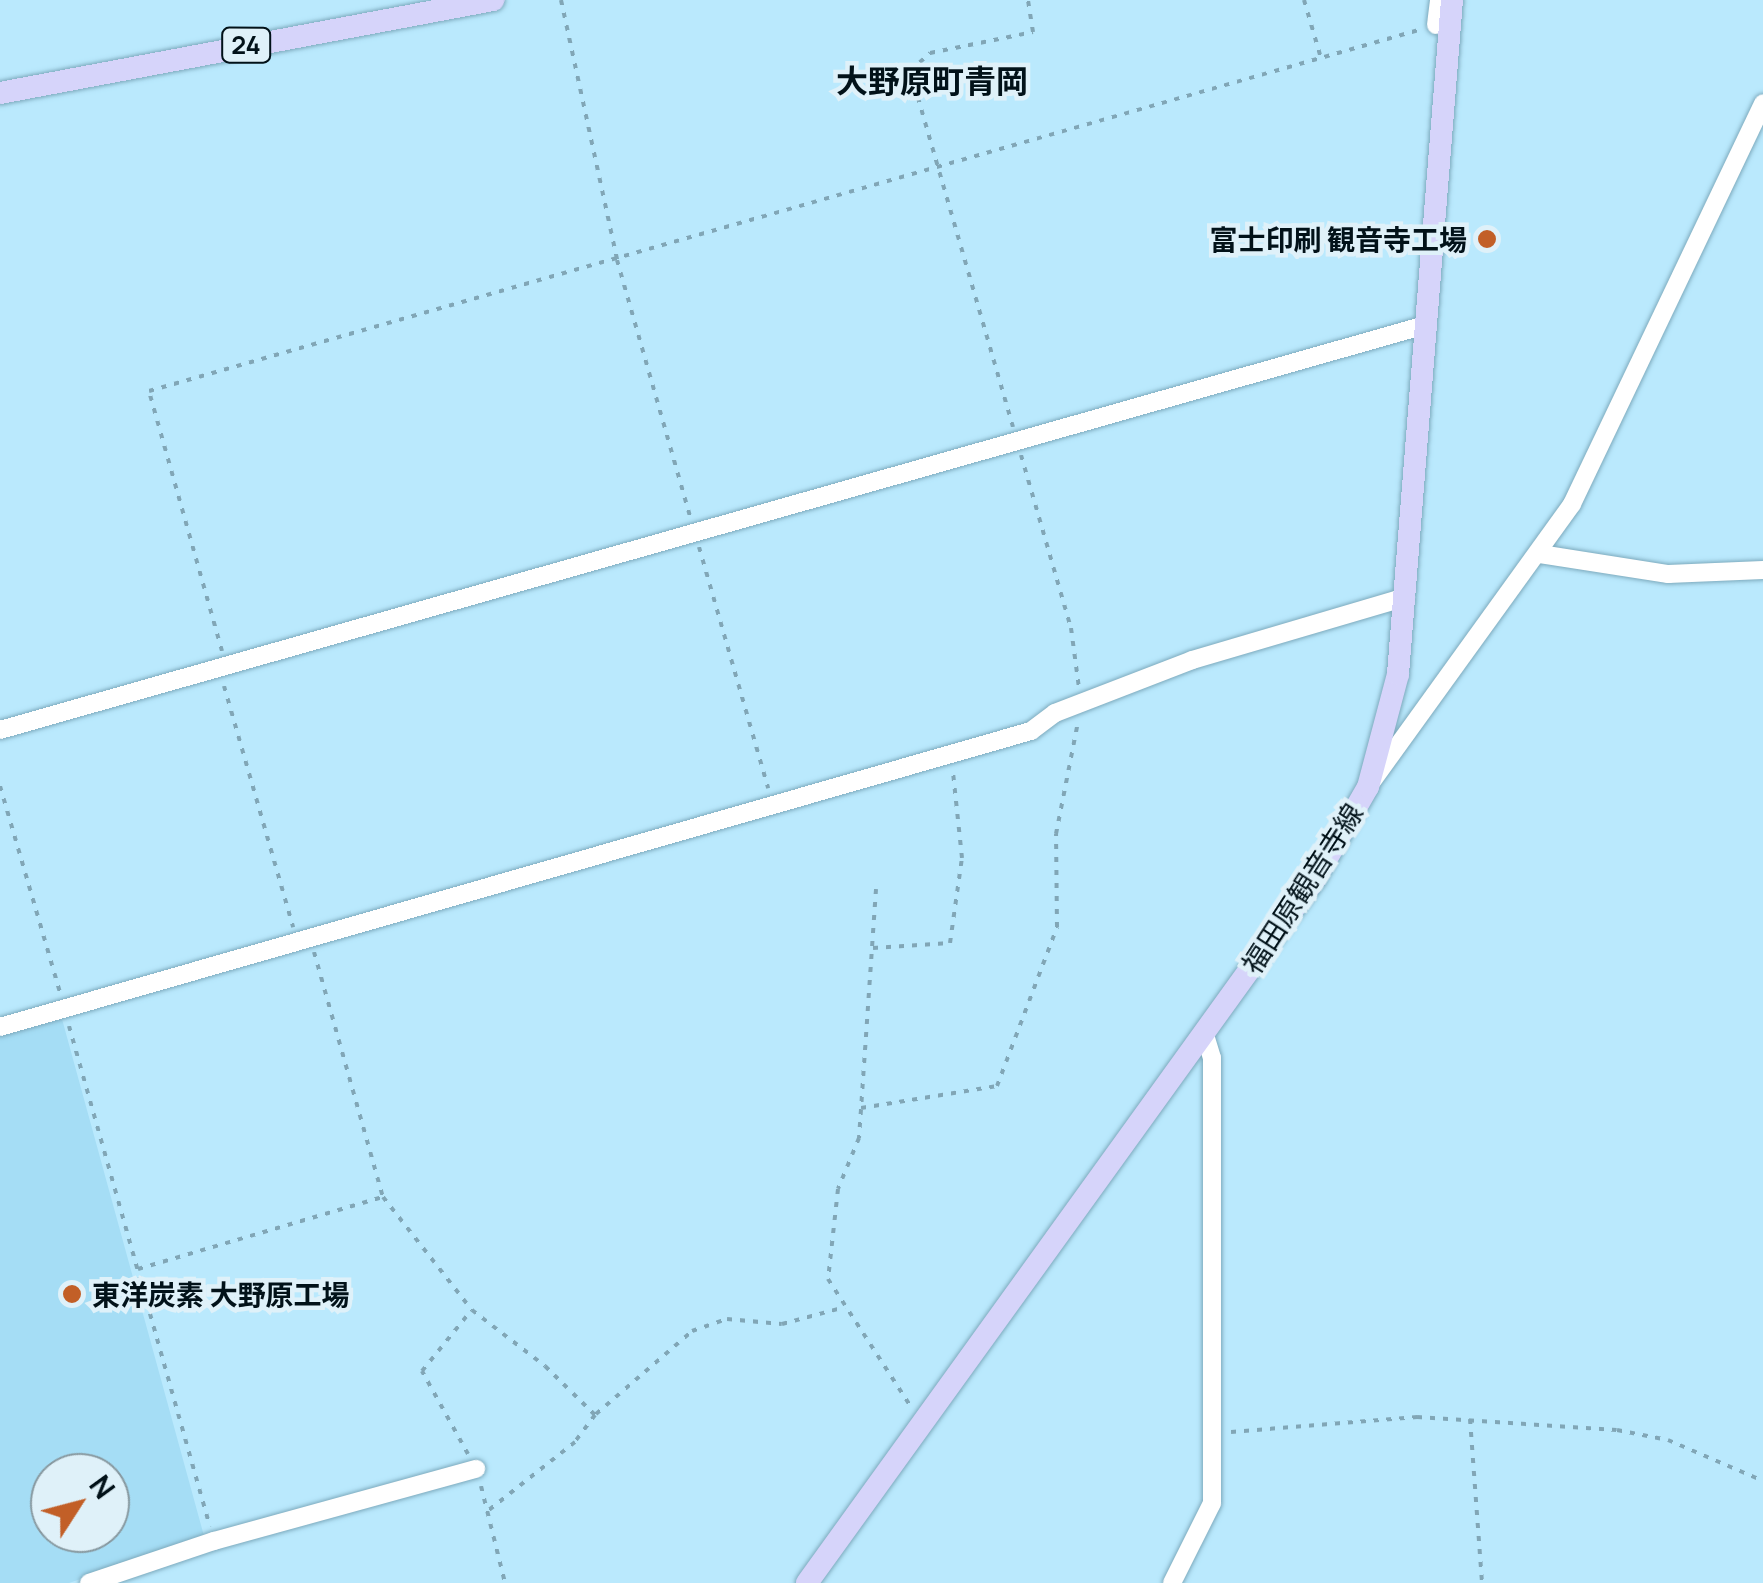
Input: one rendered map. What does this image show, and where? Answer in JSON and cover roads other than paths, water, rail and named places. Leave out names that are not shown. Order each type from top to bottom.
[{"type":"main road","name":"24","points":[[0,92],[493,0]]},
{"type":"main road","name":"福田原観音寺線","points":[[806,1583],[1315,879],[1368,786],[1391,720],[1406,597],[1452,0]]},
{"type":"street","points":[[1436,25],[1439,0]]},
{"type":"street","points":[[1368,786],[1540,554],[1629,391],[1763,104]]},
{"type":"street","points":[[0,730],[1426,325]]},
{"type":"street","points":[[1540,554],[1668,574],[1763,570]]},
{"type":"street","points":[[0,1027],[1030,731],[1082,702],[1192,660],[1406,597]]},
{"type":"street","points":[[1172,1583],[1212,1503],[1212,1058],[1204,1031]]},
{"type":"street","points":[[89,1583],[214,1541],[476,1469]]},
{"type":"place","name":"富士印刷 観音寺工場","points":[[1487,239]]},
{"type":"place","name":"東洋炭素 大野原工場","points":[[72,1294]]},
{"type":"district","name":"大野原町青岡","points":[[932,81]]}]
